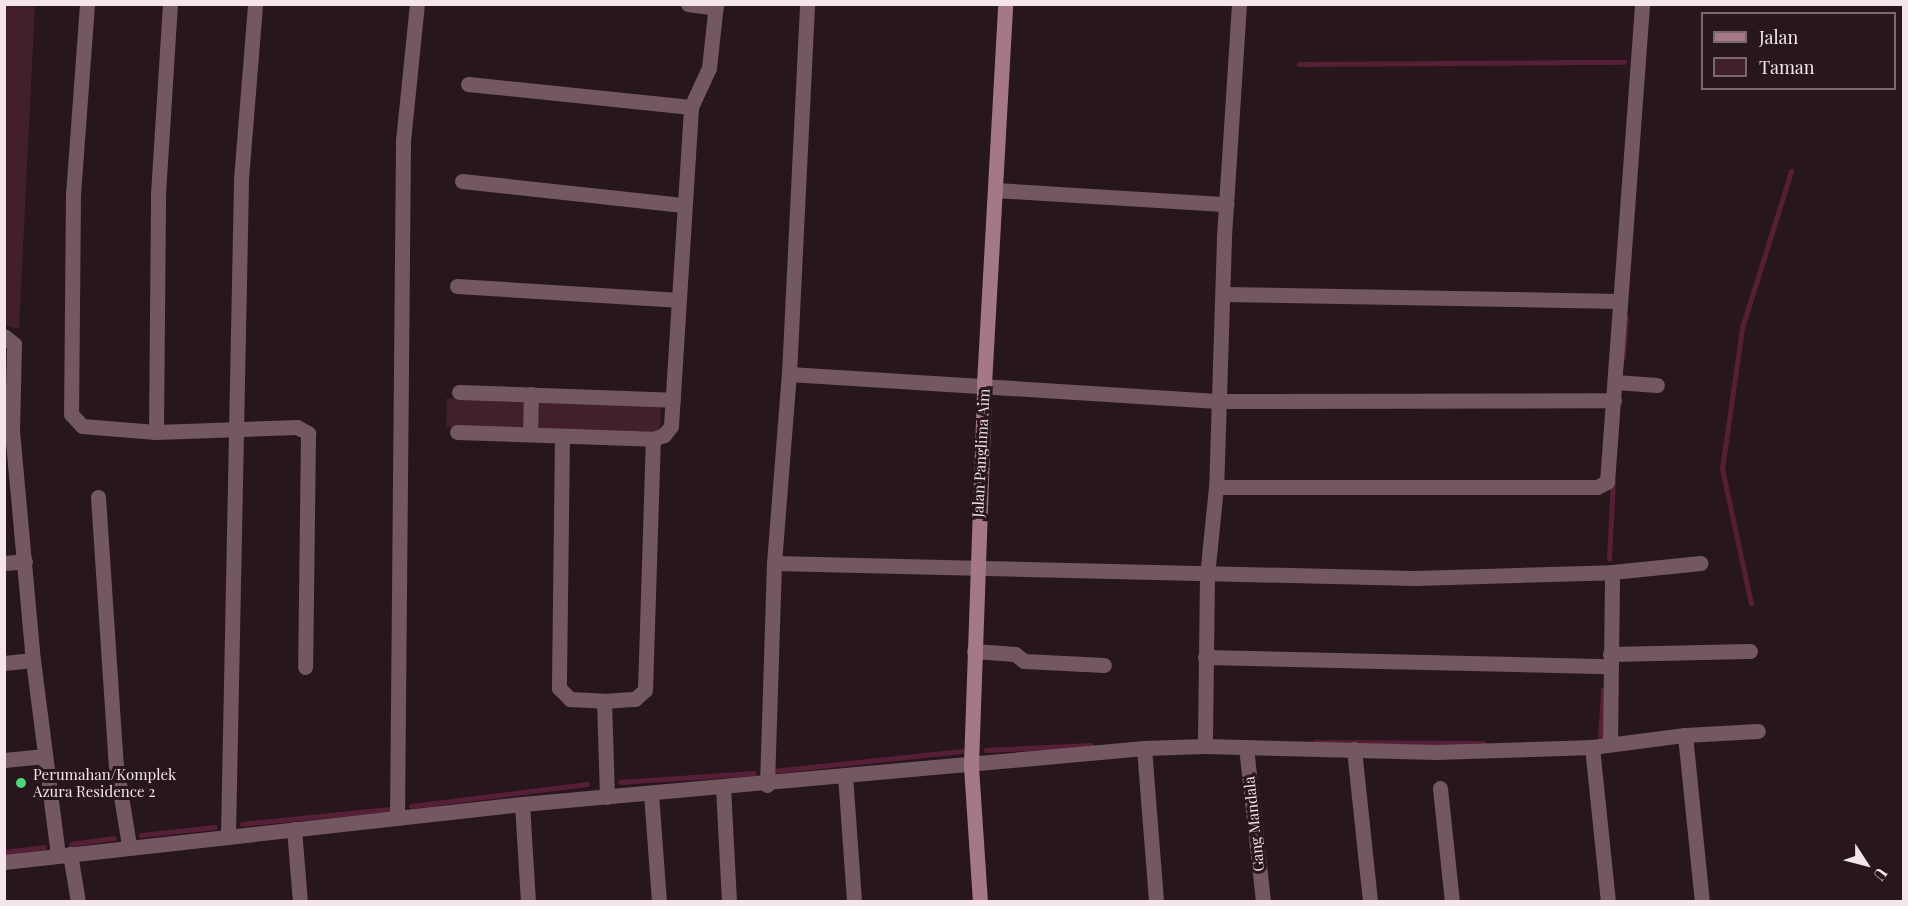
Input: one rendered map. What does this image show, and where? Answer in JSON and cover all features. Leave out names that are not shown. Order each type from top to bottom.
[{"type":"street","points":[[87,4],[74,193],[71,414],[81,426],[156,432],[297,427],[308,433],[305,667]]},
{"type":"street","points":[[156,432],[158,194],[170,4]]},
{"type":"street","points":[[228,835],[241,178],[255,4]]},
{"type":"street","points":[[397,818],[403,141],[417,4]]},
{"type":"street","points":[[457,432],[653,440],[664,435],[671,426],[677,300],[691,107],[709,68],[716,6],[688,4]]},
{"type":"street","points":[[767,785],[774,563],[789,374],[807,4]]},
{"type":"street","name":"Jalan Panglima Aim","points":[[980,902],[970,765],[984,384],[1005,4]]},
{"type":"street","points":[[1205,746],[1207,575],[1216,487],[1217,401],[1239,4]]},
{"type":"street","points":[[1216,487],[1597,487],[1606,482],[1609,474],[1642,4]]},
{"type":"street","points":[[468,84],[691,107]]},
{"type":"street","points":[[462,181],[683,205]]},
{"type":"street","points":[[995,190],[1227,204]]},
{"type":"street","points":[[457,286],[677,300]]},
{"type":"street","points":[[1223,294],[1620,300]]},
{"type":"street","points":[[4,336],[14,344],[9,392],[12,431],[11,480],[25,561],[33,660],[45,756],[64,854],[78,902]]},
{"type":"street","points":[[789,374],[984,384],[1217,401],[1614,400]]},
{"type":"street","points":[[1615,382],[1658,385]]},
{"type":"street","points":[[459,392],[673,400]]},
{"type":"street","points":[[530,435],[531,394]]},
{"type":"street","points":[[562,436],[560,688],[570,699],[635,699],[645,690],[653,440]]},
{"type":"street","points":[[98,497],[116,765],[129,845]]},
{"type":"street","points":[[4,563],[25,561]]},
{"type":"street","points":[[774,563],[1207,575],[1414,578],[1612,572],[1701,563]]},
{"type":"street","points":[[1610,744],[1612,572]]},
{"type":"street","points":[[974,651],[1015,654],[1024,661],[1104,665]]},
{"type":"street","points":[[1205,657],[1610,660],[1750,651]]},
{"type":"street","points":[[4,663],[33,660]]},
{"type":"street","points":[[604,700],[607,797]]},
{"type":"street","points":[[4,862],[129,845],[522,804],[767,785],[845,775],[1144,748],[1205,746],[1436,752],[1592,747],[1685,735],[1758,731]]},
{"type":"street","points":[[1685,735],[1702,902]]},
{"type":"street","name":"Gang Mandala","points":[[1246,747],[1263,902]]},
{"type":"street","points":[[1592,747],[1608,902]]},
{"type":"street","points":[[1144,748],[1156,902]]},
{"type":"street","points":[[1354,749],[1370,902]]},
{"type":"street","points":[[4,760],[45,756]]},
{"type":"street","points":[[845,775],[854,902]]},
{"type":"street","points":[[723,787],[729,902]]},
{"type":"street","points":[[1440,788],[1452,902]]},
{"type":"street","points":[[651,793],[658,902]]},
{"type":"street","points":[[522,804],[528,902]]},
{"type":"street","points":[[294,829],[300,902]]},
{"type":"green space","points":[[5,4],[35,5],[19,329],[4,325]]},
{"type":"green space","points":[[447,398],[661,403],[660,432],[446,427]]},
{"type":"waterway","points":[[1299,64],[1624,62]]},
{"type":"waterway","points":[[1751,604],[1722,469],[1742,328],[1791,172]]},
{"type":"waterway","points":[[1623,358],[1626,318]]},
{"type":"waterway","points":[[1609,559],[1613,481]]},
{"type":"waterway","points":[[1600,740],[1603,690]]},
{"type":"waterway","points":[[1315,742],[1483,743]]},
{"type":"waterway","points":[[986,750],[1091,745]]},
{"type":"waterway","points":[[773,771],[962,751]]},
{"type":"waterway","points":[[620,782],[754,773]]},
{"type":"waterway","points":[[411,806],[587,784]]},
{"type":"waterway","points":[[242,824],[389,809]]},
{"type":"waterway","points":[[141,835],[215,827]]},
{"type":"waterway","points":[[71,844],[114,838]]},
{"type":"waterway","points":[[4,852],[44,847]]},
{"type":"place","name":"Perumahan/Komplek Azura Residence 2","points":[[21,783]]}]
